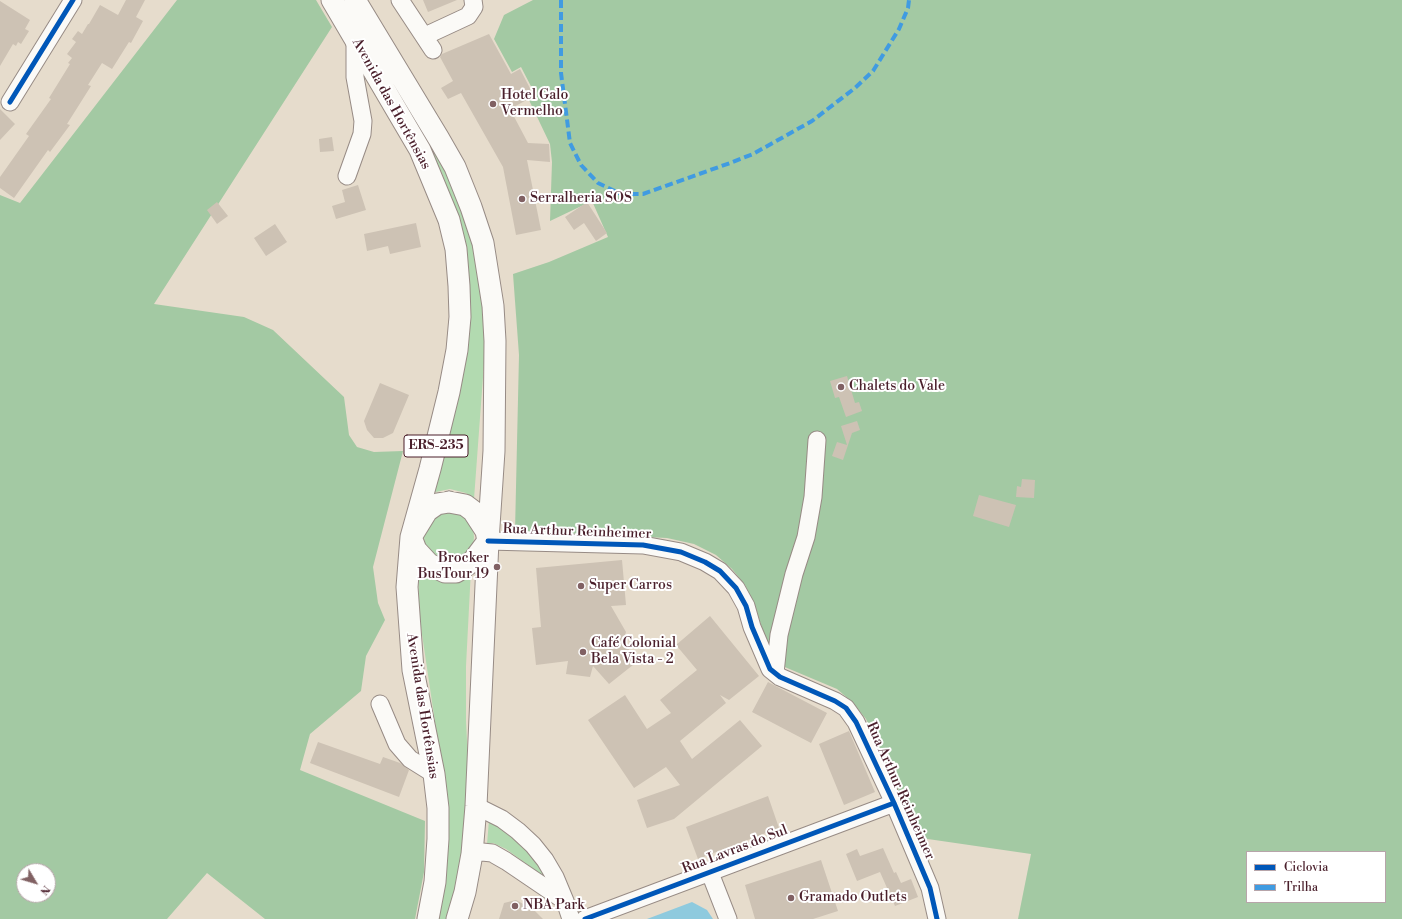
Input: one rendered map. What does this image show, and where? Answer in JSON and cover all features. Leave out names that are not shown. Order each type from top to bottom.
[{"type":"main road","name":"Avenida das Hortênsias","points":[[332,0],[420,150],[450,220],[456,249],[460,317],[457,350],[449,392],[411,537],[407,587],[413,670],[434,774],[438,808],[438,839],[435,882],[428,919]]},
{"type":"main road","points":[[345,0],[352,0]]},
{"type":"main road","name":"Avenida das Hortênsias","points":[[356,0],[455,167],[483,243],[493,306],[495,341],[494,451],[488,541],[476,806],[472,854],[465,892],[457,919]]},
{"type":"main road","points":[[449,502],[465,505],[473,511],[486,531],[488,541],[473,561],[465,568],[456,572],[445,572],[428,564],[420,556],[411,537],[427,511],[437,504],[449,502]]},
{"type":"street","points":[[10,102],[73,0]]},
{"type":"street","points":[[404,2],[429,43],[468,16],[474,7],[473,0]]},
{"type":"street","points":[[347,176],[363,128],[355,77],[354,38]]},
{"type":"street","points":[[775,673],[779,635],[794,574],[806,537],[813,497],[817,440]]},
{"type":"street","name":"Rua Arthur Reinheimer","points":[[488,541],[643,545],[681,552],[706,562],[720,571],[736,588],[746,606],[752,628],[770,669],[775,673],[835,701],[846,708],[856,722],[894,803],[930,888],[936,917]]},
{"type":"street","points":[[380,704],[397,744],[410,759],[434,774]]},
{"type":"street","name":"Rua Lavras do Sul","points":[[585,919],[894,803]]},
{"type":"street","points":[[476,806],[502,819],[533,845],[555,876],[571,919]]},
{"type":"street","points":[[472,854],[482,852],[492,853],[565,901]]},
{"type":"street","points":[[710,873],[728,919]]},
{"type":"green space","points":[[177,0],[316,0],[332,27],[154,304],[244,317],[273,330],[344,397],[349,435],[357,447],[374,452],[403,451],[373,567],[378,603],[385,620],[366,656],[361,691],[310,734],[300,770],[425,821],[424,872],[415,919],[265,919],[207,873],[167,919],[0,919],[0,195],[20,203]]},
{"type":"green space","points":[[533,0],[1402,0],[1402,919],[1018,919],[1031,854],[921,838],[866,719],[852,702],[837,689],[780,665],[771,656],[755,606],[745,585],[732,569],[716,555],[694,544],[667,538],[515,531],[519,355],[513,274],[549,262],[608,237],[592,201],[550,221],[552,162],[550,144],[529,100],[536,96],[521,67],[512,72],[494,39],[504,15]]},
{"type":"green space","points":[[347,9],[435,147],[470,225],[485,318],[485,350],[474,499],[466,493],[450,489],[431,493],[459,384],[450,195],[442,173],[429,148]]},
{"type":"green space","points":[[444,512],[454,512],[467,519],[474,532],[474,542],[467,555],[454,562],[444,562],[435,558],[428,551],[424,542],[424,532],[428,523],[435,516]]},
{"type":"green space","points":[[418,563],[471,569],[466,666],[468,817],[450,919],[436,919],[443,776],[419,614]]},
{"type":"green space","points":[[489,820],[500,826],[545,868],[543,876],[506,849],[493,843],[487,844]]},
{"type":"water","points":[[692,902],[707,910],[713,919],[647,919]]},
{"type":"building","points":[[126,0],[145,0],[136,17],[143,21],[131,43],[129,42],[112,69],[102,63],[88,85],[91,86],[67,124],[70,125],[50,152],[48,150],[14,198],[0,188],[0,177],[29,136],[26,134],[51,99],[49,98],[70,64],[68,63],[72,58],[67,54],[76,42],[72,39],[78,31],[82,34],[100,5],[118,15]]},
{"type":"building","points":[[423,0],[457,0],[428,12]]},
{"type":"building","points":[[0,1],[30,20],[25,29],[29,31],[21,44],[18,42],[16,46],[13,44],[0,66]]},
{"type":"building","name":"Hotel Galo Vermelho","points":[[489,34],[511,74],[520,69],[534,96],[510,109],[528,143],[549,144],[550,162],[527,160],[541,230],[516,235],[503,167],[461,93],[448,99],[441,88],[453,81],[440,57],[442,54]]},
{"type":"building","points":[[0,109],[15,124],[0,140]]},
{"type":"building","points":[[332,137],[334,151],[320,152],[319,139]]},
{"type":"building","points":[[358,185],[366,210],[336,219],[332,206],[345,202],[342,190]]},
{"type":"building","points":[[217,202],[228,216],[217,224],[207,210]]},
{"type":"building","points":[[587,202],[607,233],[596,241],[584,223],[574,230],[565,217]]},
{"type":"building","points":[[416,223],[421,247],[390,254],[388,246],[367,251],[364,234]]},
{"type":"building","points":[[275,224],[287,242],[266,256],[254,238]]},
{"type":"building","points":[[847,376],[855,403],[859,402],[862,411],[846,417],[839,397],[835,398],[830,381]]},
{"type":"building","points":[[380,383],[409,395],[393,433],[383,438],[374,438],[367,430],[364,421]]},
{"type":"building","points":[[857,421],[860,430],[852,433],[843,460],[832,456],[837,442],[847,445],[841,426]]},
{"type":"building","points":[[1022,479],[1035,480],[1034,498],[1016,497],[1017,486],[1021,487]]},
{"type":"building","points":[[979,495],[1016,505],[1009,527],[973,516]]},
{"type":"building","points":[[622,560],[626,605],[611,606],[626,632],[623,642],[638,661],[609,684],[593,666],[590,677],[566,674],[568,661],[536,665],[532,628],[541,627],[536,568]]},
{"type":"building","points":[[710,616],[759,676],[729,700],[720,695],[726,703],[680,741],[692,759],[740,720],[762,746],[674,819],[647,828],[637,800],[680,785],[666,767],[634,788],[588,720],[625,695],[647,729],[671,713],[660,700],[697,670],[676,645]]},
{"type":"building","points":[[768,682],[827,713],[811,743],[752,712]]},
{"type":"building","points":[[849,731],[875,792],[844,805],[819,744]]},
{"type":"building","points":[[318,742],[380,764],[383,757],[400,763],[409,770],[399,797],[310,763]]},
{"type":"building","points":[[768,796],[779,828],[698,859],[686,827]]},
{"type":"building","points":[[883,848],[894,873],[896,872],[901,883],[911,879],[918,897],[895,906],[880,872],[857,881],[846,854],[857,849],[860,856]]},
{"type":"building","name":"Gramado Outlets","points":[[821,860],[838,911],[813,919],[755,919],[745,885]]},
{"type":"building","name":"NBA Park","points":[[516,900],[534,910],[543,919],[499,919],[504,903]]},
{"type":"marked path","points":[[561,0],[561,73],[570,143],[581,165],[598,183],[621,194],[643,194],[730,163],[753,154],[812,121],[855,88],[873,71],[899,29],[908,8],[909,0]]},
{"type":"cycle path","points":[[10,102],[73,0]]},
{"type":"cycle path","points":[[488,541],[643,545],[681,552],[705,562],[720,571],[736,588],[746,606],[752,627],[770,669],[780,677],[835,701],[846,708],[856,722],[894,803],[930,888],[937,919]]},
{"type":"cycle path","points":[[585,919],[894,803]]},
{"type":"place","name":"Hotel Galo Vermelho","points":[[493,104]]},
{"type":"place","name":"Serralheria SOS","points":[[522,199]]},
{"type":"place","name":"Chalets do Vale","points":[[841,387]]},
{"type":"place","name":"Brocker BusTour 19","points":[[497,567]]},
{"type":"place","name":"Super Carros","points":[[581,586]]},
{"type":"place","name":"Café Colonial Bela Vista - 2","points":[[583,652]]},
{"type":"place","name":"Gramado Outlets","points":[[791,898]]},
{"type":"place","name":"NBA Park","points":[[515,906]]}]
